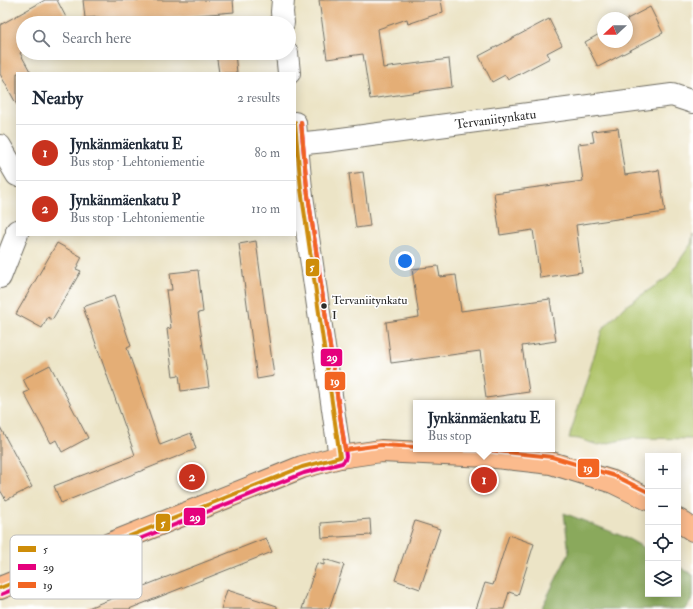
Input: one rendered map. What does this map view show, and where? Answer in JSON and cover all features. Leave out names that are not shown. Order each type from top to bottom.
[{"type":"main road","points":[[132,535],[302,467],[340,457],[381,451],[486,456],[551,463],[613,482],[645,498]]},
{"type":"main road","points":[[681,522],[693,530]]},
{"type":"main road","points":[[0,588],[10,584]]},
{"type":"street","points":[[282,16],[283,0]]},
{"type":"street","points":[[288,60],[289,72]]},
{"type":"street","name":"Tervaniitynkatu","points":[[296,137],[341,139],[672,95],[693,102]]},
{"type":"street","points":[[296,137],[340,457]]},
{"type":"street","points":[[0,146],[16,174]]},
{"type":"street","points":[[0,277],[16,236]]},
{"type":"green space","points":[[693,234],[693,439],[632,438],[598,445],[579,439],[569,438],[602,330],[624,307],[668,277],[691,244]]},
{"type":"green space","points":[[564,513],[627,538],[645,548],[645,597],[681,597],[681,568],[693,575],[693,598],[686,609],[541,609],[569,553]]},
{"type":"building","points":[[45,0],[57,0],[65,16],[16,16]]},
{"type":"building","points":[[83,0],[233,0],[234,12],[185,16],[85,16]]},
{"type":"building","points":[[319,0],[441,0],[443,12],[408,24],[407,19],[378,29],[383,68],[449,59],[452,87],[370,99],[363,54],[327,59]]},
{"type":"building","points":[[650,7],[663,33],[598,67],[585,42],[597,35],[597,48],[633,48],[633,16]]},
{"type":"building","points":[[16,16],[16,60],[24,60],[30,72],[16,72],[16,103],[0,74],[0,25]]},
{"type":"building","points":[[549,19],[562,45],[547,53],[550,58],[508,80],[505,75],[492,82],[479,56]]},
{"type":"building","points":[[217,60],[236,60],[237,72],[219,72]]},
{"type":"building","points":[[618,128],[625,175],[659,170],[665,212],[576,225],[582,272],[540,278],[533,230],[500,235],[494,193],[583,181],[578,144],[594,142],[592,131]]},
{"type":"building","points":[[363,172],[370,226],[356,228],[349,174]]},
{"type":"building","points":[[256,241],[274,376],[257,379],[239,244]]},
{"type":"building","points":[[57,243],[82,257],[76,269],[81,271],[52,320],[48,317],[42,328],[16,314]]},
{"type":"building","points":[[438,266],[440,277],[456,275],[461,311],[550,299],[556,341],[522,346],[529,392],[486,398],[480,351],[391,363],[386,322],[419,317],[412,269]]},
{"type":"building","points":[[198,270],[203,312],[198,313],[209,387],[181,391],[179,375],[173,376],[167,329],[171,328],[166,290],[172,290],[170,273]]},
{"type":"building","points":[[114,296],[131,346],[127,348],[160,445],[191,433],[196,449],[61,503],[54,486],[135,455],[83,307]]},
{"type":"building","points":[[50,365],[88,438],[62,452],[56,440],[51,443],[24,393],[29,391],[23,379]]},
{"type":"building","points":[[0,427],[32,487],[6,500],[0,490]]},
{"type":"building","points":[[370,519],[371,535],[322,538],[321,523]]},
{"type":"building","points":[[415,521],[440,529],[420,589],[395,580]]},
{"type":"building","points":[[509,535],[534,544],[518,595],[509,592],[504,609],[476,609],[485,583],[493,585]]},
{"type":"building","points":[[266,538],[272,552],[129,609],[88,608],[111,599],[142,599],[142,587]]},
{"type":"building","points":[[324,559],[344,565],[329,609],[302,609],[317,563],[324,565]]},
{"type":"building","points":[[227,590],[277,606],[277,609],[221,609]]},
{"type":"transit line","name":"29","points":[[142,538],[304,473],[342,463],[345,460],[346,456],[307,188],[301,122]]},
{"type":"transit line","name":"19","points":[[301,122],[307,188],[345,450],[381,445],[413,447]]},
{"type":"transit line","name":"5","points":[[132,535],[302,467],[340,457],[301,189],[296,134]]},
{"type":"transit line","name":"19","points":[[506,452],[552,457],[615,476],[645,491]]},
{"type":"transit line","name":"5","points":[[0,588],[10,584]]},
{"type":"transit line","name":"29","points":[[2,594],[10,591]]},
{"type":"place","name":"Tervaniitynkatu I","points":[[324,306]]},
{"type":"place","name":"Jynkänmäenkatu P","points":[[192,477]]},
{"type":"place","name":"Jynkänmäenkatu E","points":[[484,480]]}]
